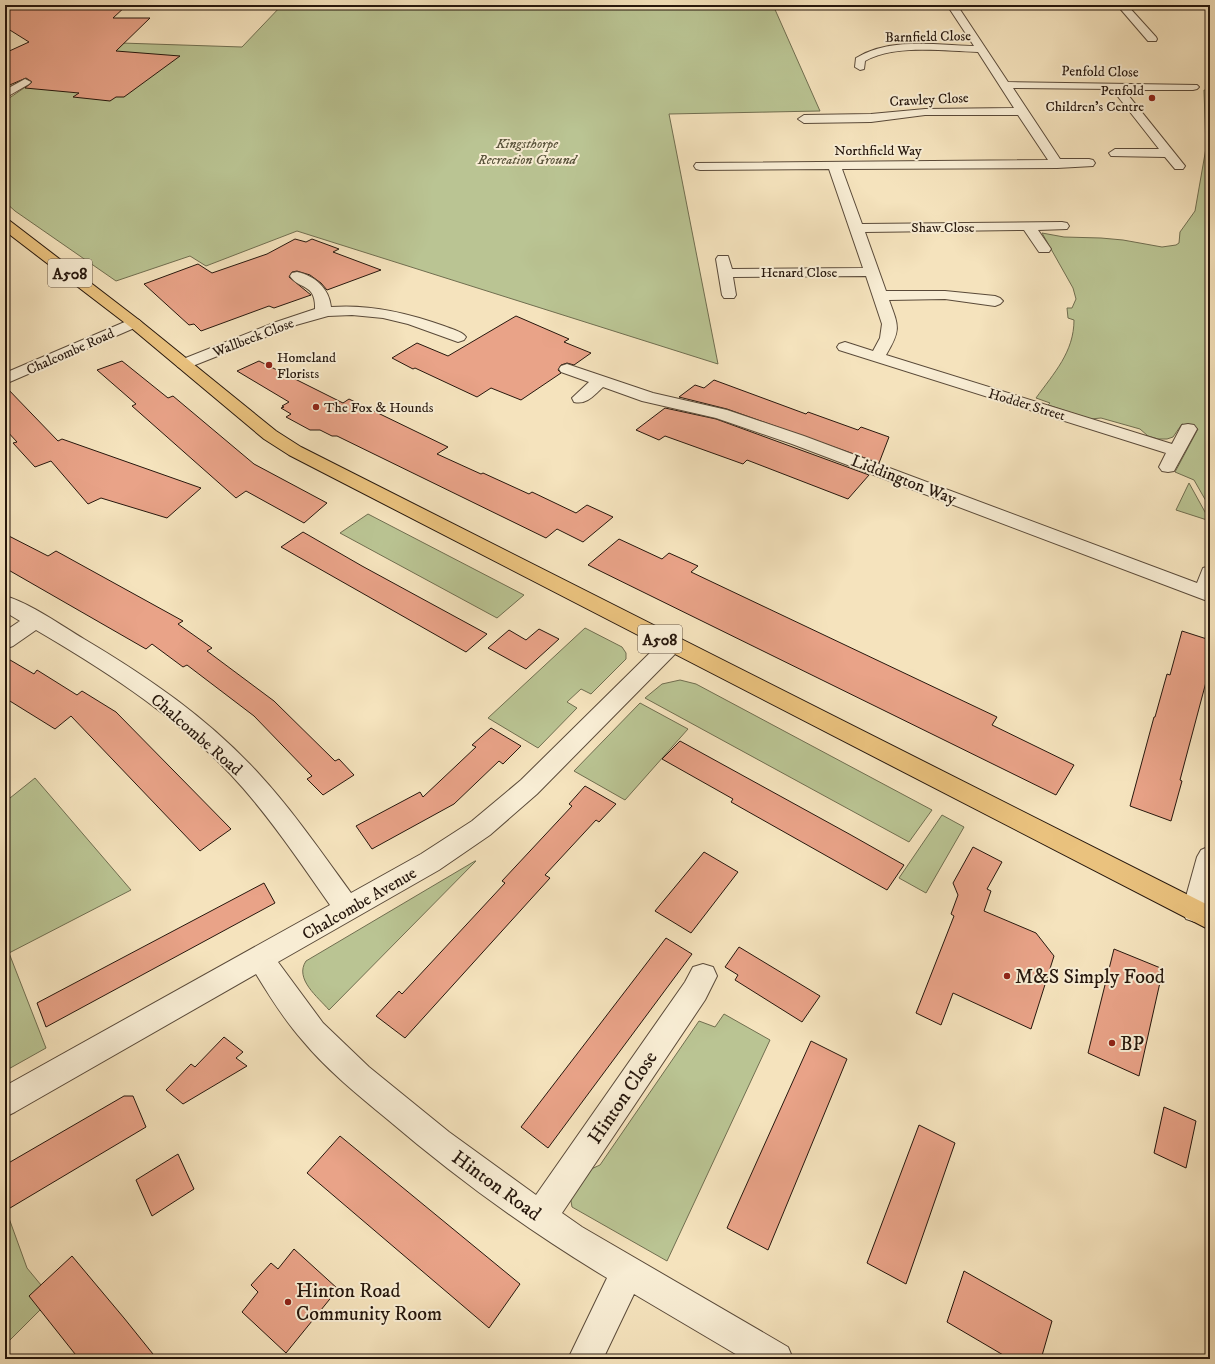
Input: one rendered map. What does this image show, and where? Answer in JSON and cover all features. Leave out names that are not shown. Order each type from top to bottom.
[{"type":"highway","name":"A508","points":[[5,224],[134,323],[270,434],[296,451],[671,645],[1202,915]]},
{"type":"street","points":[[952,5],[980,49],[1006,85],[1056,164]]},
{"type":"street","points":[[1122,5],[1156,39],[1136,39]]},
{"type":"street","name":"Barnfield Close","points":[[866,46],[876,51]]},
{"type":"street","name":"Barnfield Close","points":[[860,67],[860,60],[876,51],[898,49],[980,49]]},
{"type":"street","points":[[5,95],[25,82]]},
{"type":"street","name":"Penfold Close","points":[[1006,85],[1193,87]]},
{"type":"street","points":[[1115,86],[1179,166]]},
{"type":"street","points":[[831,105],[836,119]]},
{"type":"street","name":"Crawley Close","points":[[804,119],[871,118],[925,112],[1023,111]]},
{"type":"street","name":"Northfield Way","points":[[697,152],[701,171],[834,165],[1089,163]]},
{"type":"street","points":[[1115,153],[1169,153]]},
{"type":"street","points":[[834,165],[888,316],[890,331],[885,345],[877,357]]},
{"type":"street","points":[[1029,226],[1044,249]]},
{"type":"street","name":"Shaw Close","points":[[857,228],[1062,226]]},
{"type":"street","points":[[722,258],[729,295]]},
{"type":"street","name":"Henard Close","points":[[725,273],[873,272]]},
{"type":"street","points":[[298,276],[307,280],[320,290],[324,303],[323,312]]},
{"type":"street","points":[[881,296],[945,295],[995,301]]},
{"type":"street","name":"Wallbeck Close","points":[[184,364],[278,326],[323,312],[367,311],[407,319],[458,337]]},
{"type":"street","points":[[390,333],[407,319]]},
{"type":"street","name":"Chalcombe Road","points":[[5,379],[134,323]]},
{"type":"street","name":"Hodder Street","points":[[845,347],[1177,451]]},
{"type":"street","name":"Liddington Way","points":[[567,369],[663,402],[721,414],[779,433],[1207,594],[1210,572]]},
{"type":"street","points":[[580,398],[600,381]]},
{"type":"street","points":[[1168,467],[1188,428]]},
{"type":"street","name":"Chalcombe Road","points":[[5,603],[36,620],[126,676],[206,736],[259,790],[348,909]]},
{"type":"street","points":[[5,641],[36,620]]},
{"type":"street","name":"Chalcombe Avenue","points":[[5,1102],[348,909],[436,858],[481,828],[505,809],[671,645]]},
{"type":"street","points":[[1202,915],[1210,857]]},
{"type":"street","name":"Hinton Road","points":[[261,959],[303,1020],[349,1068],[438,1143],[540,1217],[627,1272],[776,1359]]},
{"type":"street","name":"Hinton Close","points":[[540,1217],[695,991],[703,976]]},
{"type":"street","points":[[585,1359],[627,1272]]},
{"type":"green space","name":"Kingsthorpe Recreation Ground","points":[[282,5],[773,5],[820,111],[669,114],[718,364],[297,231],[206,266],[190,256],[116,281],[15,211],[5,202],[5,101],[91,42],[242,47]]},
{"type":"green space","points":[[1204,90],[1210,90],[1210,508],[1194,480],[1175,472],[1198,429],[1182,424],[1173,437],[1158,439],[1148,436],[1140,429],[1101,418],[1091,419],[1048,405],[1050,403],[1036,398],[1056,371],[1067,352],[1071,342],[1074,320],[1068,318],[1067,308],[1072,308],[1076,299],[1073,288],[1042,233],[1064,237],[1123,240],[1162,247],[1176,245],[1179,243],[1180,232],[1195,211],[1206,148]]},
{"type":"green space","points":[[1189,483],[1210,521],[1176,510]]},
{"type":"green space","points":[[368,514],[524,595],[497,618],[340,533]]},
{"type":"green space","points":[[585,628],[622,647],[626,653],[626,659],[591,694],[581,689],[567,702],[577,708],[538,748],[488,718]]},
{"type":"green space","points":[[680,680],[696,684],[932,810],[909,842],[645,698],[662,684]]},
{"type":"green space","points":[[640,703],[688,729],[625,800],[574,771]]},
{"type":"green space","points":[[35,778],[131,890],[9,953],[46,1048],[5,1071],[5,802]]},
{"type":"green space","points":[[942,815],[964,827],[926,893],[899,878]]},
{"type":"green space","points":[[475,861],[329,1010],[314,994],[305,981],[303,974],[303,968],[306,961]]},
{"type":"green space","points":[[724,1014],[770,1040],[667,1261],[572,1207],[570,1195],[580,1174],[600,1165],[699,1021],[715,1027]]},
{"type":"green space","points":[[6,1210],[27,1268],[41,1285],[40,1310],[7,1343],[5,1338]]},
{"type":"building","points":[[5,5],[127,5],[113,18],[150,18],[116,51],[180,56],[124,97],[116,97],[110,101],[73,97],[79,93],[25,88],[32,82],[26,78],[5,87],[5,53],[29,42],[5,27]]},
{"type":"building","points":[[295,239],[306,242],[312,239],[339,249],[333,252],[381,270],[327,290],[321,283],[310,275],[297,271],[292,272],[289,277],[311,295],[274,308],[269,306],[201,331],[194,324],[189,325],[144,284],[198,264],[212,273],[267,254]]},
{"type":"building","points":[[516,316],[569,339],[564,342],[591,353],[574,365],[567,363],[561,365],[558,370],[561,373],[521,400],[491,388],[477,397],[415,368],[413,369],[392,358],[417,343],[448,356]]},
{"type":"building","points":[[122,361],[168,398],[173,396],[254,464],[327,503],[304,523],[246,491],[236,498],[132,406],[136,404],[97,370]]},
{"type":"building","points":[[259,361],[343,403],[349,399],[448,447],[437,454],[481,474],[483,473],[529,494],[532,492],[576,513],[587,505],[613,517],[583,542],[557,529],[546,538],[337,436],[332,436],[320,430],[310,430],[286,417],[291,414],[281,408],[289,402],[237,371]]},
{"type":"building","points":[[714,380],[806,414],[808,412],[858,430],[861,427],[889,437],[879,463],[727,409],[679,397],[695,385],[704,388]]},
{"type":"building","points":[[5,386],[58,441],[62,439],[201,488],[167,518],[101,498],[88,504],[51,461],[35,467],[13,443],[17,442],[5,429]]},
{"type":"building","points":[[665,408],[716,419],[869,475],[848,499],[747,460],[743,464],[665,436],[659,440],[636,430]]},
{"type":"building","points":[[303,532],[487,634],[466,652],[281,547]]},
{"type":"building","points":[[5,534],[48,556],[56,551],[183,621],[178,624],[212,648],[207,651],[274,701],[335,761],[339,759],[354,775],[323,795],[307,779],[312,776],[254,716],[187,665],[183,667],[152,644],[146,649],[5,568]]},
{"type":"building","points":[[619,539],[662,559],[669,553],[698,566],[691,572],[997,717],[992,725],[1074,765],[1056,795],[588,565]]},
{"type":"building","points":[[539,629],[559,639],[526,669],[488,648],[509,630],[526,640]]},
{"type":"building","points":[[1182,631],[1210,640],[1210,667],[1180,780],[1182,781],[1171,821],[1130,806],[1154,717],[1167,674],[1170,675]]},
{"type":"building","points":[[5,657],[34,674],[37,670],[77,695],[82,691],[116,712],[231,829],[200,851],[71,716],[55,729],[5,698]]},
{"type":"building","points":[[491,728],[521,746],[503,764],[499,761],[454,804],[372,849],[356,826],[420,792],[423,797],[476,747],[472,745]]},
{"type":"building","points":[[680,741],[904,865],[887,890],[731,802],[733,799],[662,759]]},
{"type":"building","points":[[585,786],[616,804],[599,822],[596,820],[545,875],[550,878],[405,1038],[376,1016],[399,991],[402,994],[505,883],[502,881],[572,806],[569,804]]},
{"type":"building","points":[[973,847],[1002,862],[987,889],[991,891],[984,911],[1036,933],[1054,956],[1031,1029],[953,993],[941,1025],[916,1013],[954,916],[951,914],[958,895],[953,883]]},
{"type":"building","points":[[704,852],[738,872],[691,933],[655,911]]},
{"type":"building","points":[[264,883],[275,903],[46,1027],[37,1003]]},
{"type":"building","points":[[666,938],[692,954],[548,1148],[521,1127]]},
{"type":"building","points":[[739,947],[820,996],[802,1022],[735,980],[738,975],[725,967]]},
{"type":"building","points":[[1114,949],[1163,969],[1139,1076],[1088,1053]]},
{"type":"building","points":[[224,1037],[243,1052],[236,1058],[247,1066],[183,1104],[166,1090],[191,1064],[195,1067]]},
{"type":"building","points":[[811,1041],[847,1059],[768,1250],[727,1228]]},
{"type":"building","points":[[124,1096],[133,1096],[146,1127],[5,1211],[5,1165]]},
{"type":"building","points":[[1164,1107],[1196,1121],[1186,1168],[1154,1153]]},
{"type":"building","points":[[919,1125],[955,1143],[906,1284],[867,1263]]},
{"type":"building","points":[[340,1136],[520,1284],[489,1328],[307,1173]]},
{"type":"building","points":[[178,1154],[194,1189],[152,1216],[136,1180]]},
{"type":"building","name":"Hinton Road Community Room","points":[[294,1249],[338,1289],[286,1353],[242,1312],[258,1292],[251,1285],[271,1263],[278,1269]]},
{"type":"building","points":[[72,1256],[157,1359],[79,1359],[29,1296]]},
{"type":"building","points":[[964,1271],[1052,1321],[1041,1359],[1010,1359],[947,1322]]},
{"type":"place","name":"Penfold Children's Centre","points":[[1152,98]]},
{"type":"place","name":"Homeland Florists","points":[[269,365]]},
{"type":"place","name":"The Fox & Hounds","points":[[316,407]]},
{"type":"place","name":"M&S Simply Food","points":[[1007,976]]},
{"type":"place","name":"BP","points":[[1112,1043]]},
{"type":"place","name":"Hinton Road Community Room","points":[[288,1302]]}]
